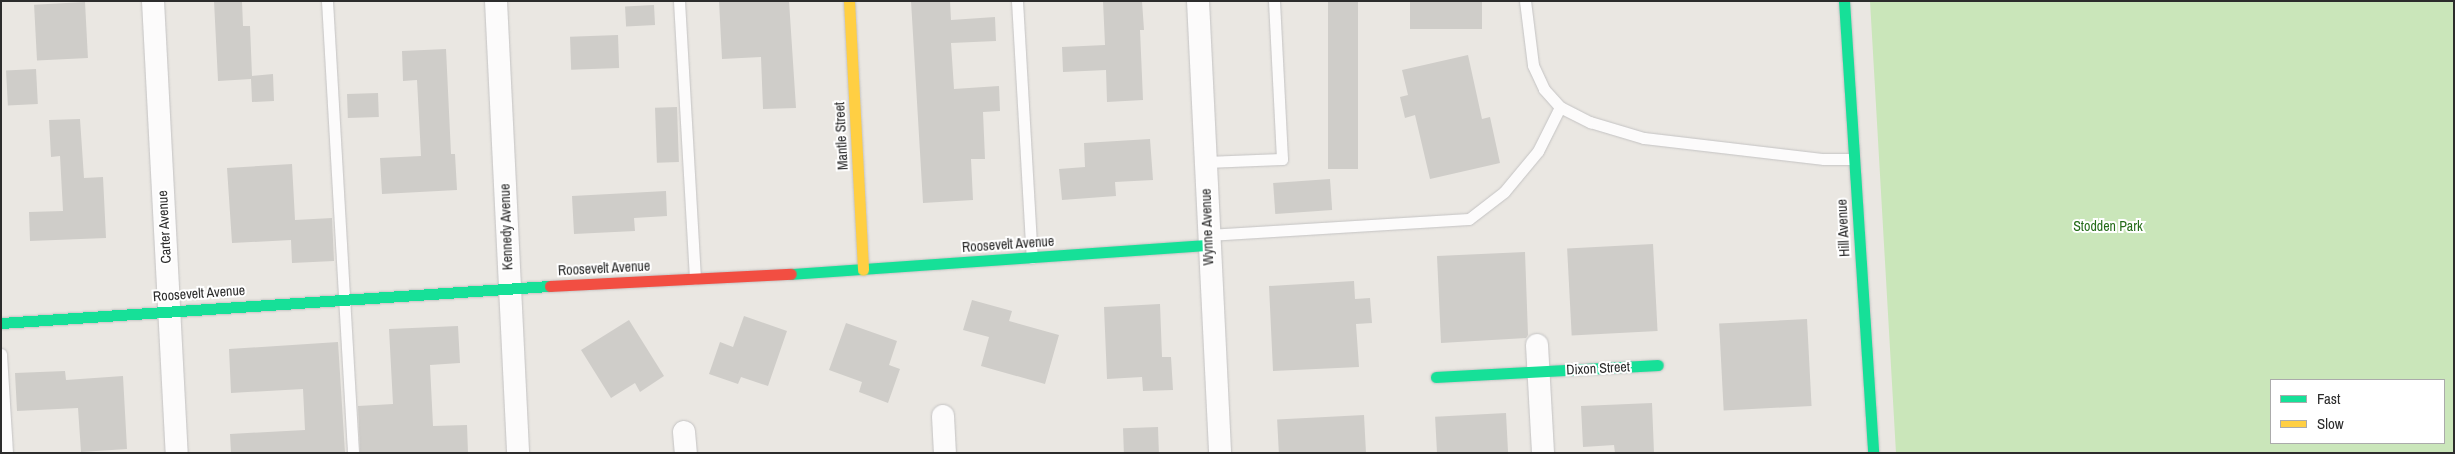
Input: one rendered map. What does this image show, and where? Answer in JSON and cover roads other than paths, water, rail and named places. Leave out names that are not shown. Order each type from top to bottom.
[{"type":"street","name":"Carter Avenue","points":[[153,1],[177,453]]},
{"type":"street","name":"Kennedy Avenue","points":[[496,1],[508,288],[518,453]]},
{"type":"street","name":"Mantle Street","points":[[849,1],[863,270]]},
{"type":"street","name":"Wynne Avenue","points":[[1198,1],[1208,240],[1220,453]]},
{"type":"street","name":"Hill Avenue","points":[[1844,1],[1873,453]]},
{"type":"street","name":"Roosevelt Avenue","points":[[1,323],[508,288],[863,270],[1032,258],[1208,240]]},
{"type":"street","points":[[1537,344],[1543,453]]},
{"type":"street","name":"Dixon Street","points":[[1436,377],[1658,365]]},
{"type":"street","points":[[943,416],[945,453]]},
{"type":"lane","points":[[328,1],[353,453]]},
{"type":"lane","points":[[679,1],[695,279]]},
{"type":"lane","points":[[1018,1],[1032,258]]},
{"type":"lane","points":[[1205,162],[1282,159],[1274,1]]},
{"type":"lane","points":[[1525,1],[1533,65],[1544,89],[1560,107],[1590,122],[1644,138],[1824,159],[1854,158]]},
{"type":"lane","points":[[1208,240],[1469,219],[1504,192],[1538,151],[1560,107]]},
{"type":"lane","points":[[1,354],[7,453]]},
{"type":"park label","name":"Stodden Park","points":[[2108,226]]}]
